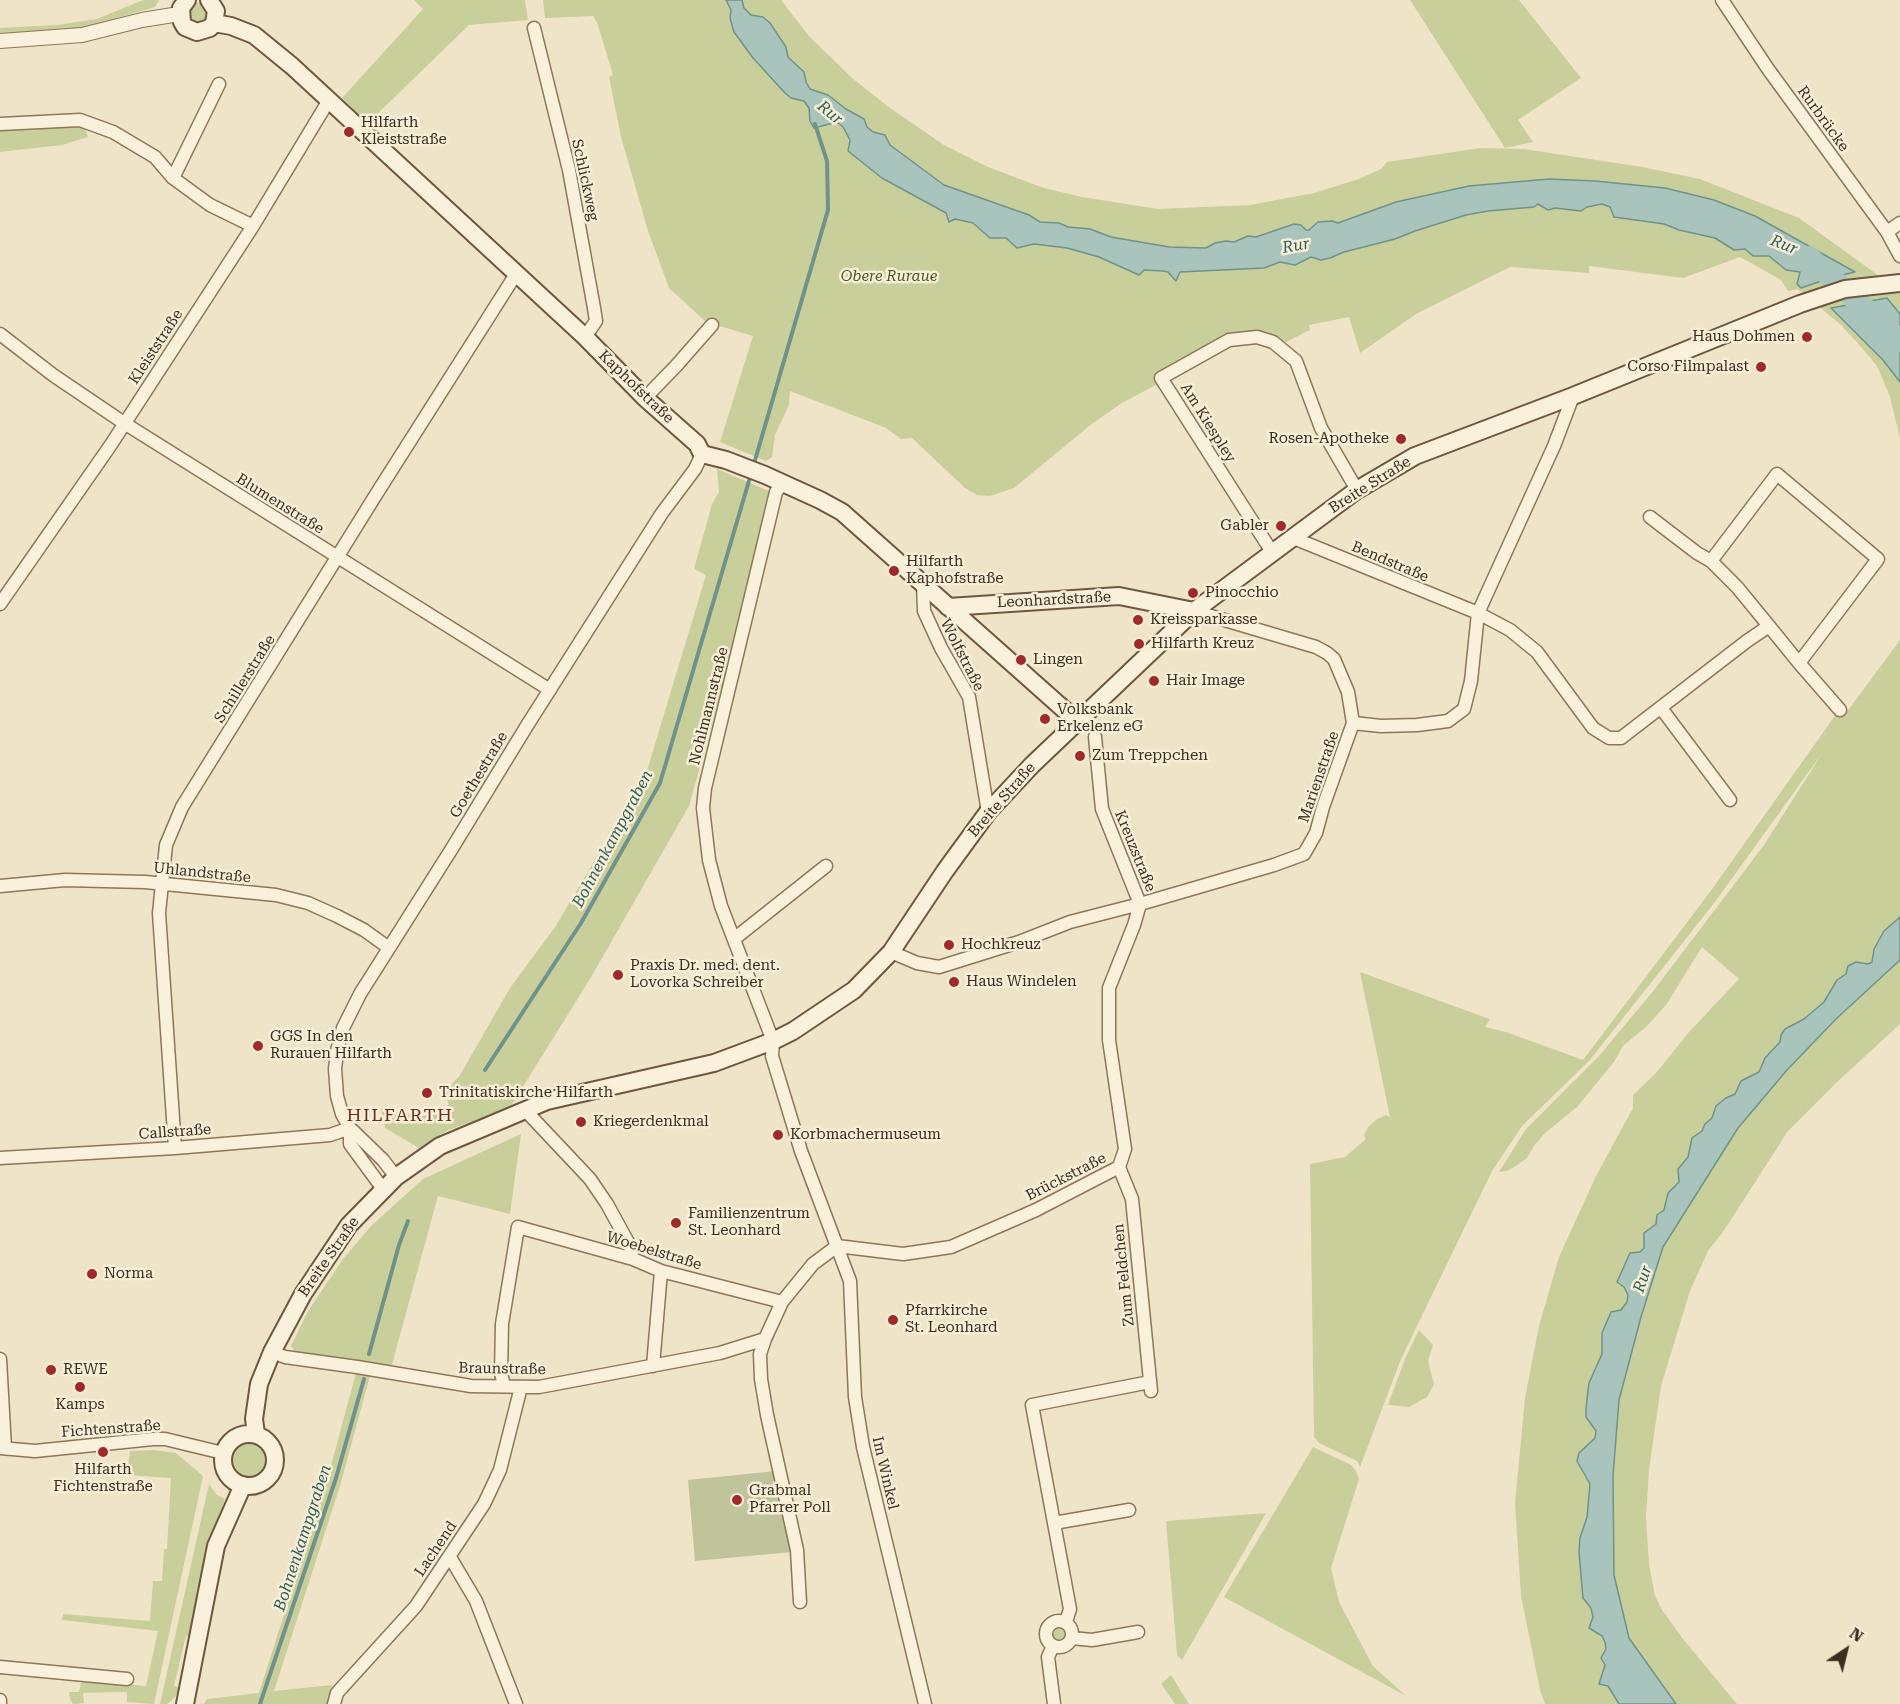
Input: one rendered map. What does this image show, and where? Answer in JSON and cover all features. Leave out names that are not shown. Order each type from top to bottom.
[{"type":"main road","points":[[187,0],[181,8],[180,15],[186,27],[191,31],[204,31],[214,23],[216,11],[209,0]]},
{"type":"main road","name":"Kaphofstraße","points":[[214,23],[231,26],[254,35],[292,66],[585,337],[645,398],[697,444],[702,454]]},
{"type":"main road","name":"Breite Straße","points":[[256,1434],[254,1419],[259,1384],[272,1352],[303,1294],[349,1225],[396,1177],[440,1146],[547,1101],[714,1063],[773,1041],[793,1031],[854,990],[891,952],[988,812],[1077,721],[1194,611],[1357,490],[1414,456],[1573,396],[1809,300],[1845,289],[1893,283]]},
{"type":"main road","points":[[702,454],[726,460],[765,475],[842,512],[1077,721]]},
{"type":"main road","name":"Leonhardstraße","points":[[948,607],[1119,596],[1194,611]]},
{"type":"main road","points":[[244,1433],[256,1434],[265,1438],[272,1446],[276,1456],[275,1466],[271,1475],[263,1482],[253,1486],[243,1485],[228,1475],[223,1464],[223,1454],[234,1438],[244,1433]]},
{"type":"main road","points":[[185,1704],[216,1546],[243,1485]]},
{"type":"street","name":"Rurbrücke","points":[[1722,0],[1768,69],[1887,232],[1900,256]]},
{"type":"street","points":[[0,41],[82,34],[142,20],[180,15]]},
{"type":"street","name":"Schlickweg","points":[[534,28],[569,170],[594,308],[596,321],[585,337]]},
{"type":"street","points":[[173,178],[219,84]]},
{"type":"street","name":"Kleiststraße","points":[[0,604],[124,423],[253,226],[329,100]]},
{"type":"street","points":[[0,124],[80,120],[113,132],[154,157],[173,178],[210,205],[253,226]]},
{"type":"street","points":[[1887,232],[1900,223]]},
{"type":"street","name":"Schillerstraße","points":[[175,1148],[159,914],[166,845],[182,807],[477,332],[516,274]]},
{"type":"street","points":[[645,398],[712,325]]},
{"type":"street","name":"Blumenstraße","points":[[0,334],[53,375],[124,423],[550,690]]},
{"type":"street","name":"Am Kiespley","points":[[1272,552],[1161,378],[1229,339],[1257,337],[1273,342],[1296,361],[1321,428],[1357,490]]},
{"type":"street","name":"Marienstraße","points":[[891,952],[917,963],[939,967],[1019,942],[1070,922],[1140,904],[1304,854],[1316,833],[1353,723],[1381,726],[1417,725],[1448,720],[1464,709],[1471,681],[1478,613],[1554,446],[1573,396]]},
{"type":"street","name":"Goethestraße","points":[[396,1177],[350,1128],[342,1114],[337,1096],[335,1069],[343,1028],[360,994],[550,690],[662,513],[695,469],[702,454]]},
{"type":"street","points":[[1711,561],[1777,474],[1878,559],[1799,663]]},
{"type":"street","name":"Nohlmannstraße","points":[[783,483],[777,492],[705,788],[703,808],[709,860],[721,906],[773,1041],[772,1056],[801,1151],[837,1246]]},
{"type":"street","points":[[1650,517],[1711,561],[1737,587],[1840,710]]},
{"type":"street","name":"Bendstraße","points":[[1291,537],[1478,613],[1510,630],[1537,652],[1593,728],[1609,738],[1621,738],[1769,626]]},
{"type":"street","name":"Wolfstraße","points":[[923,583],[924,611],[940,648],[969,697],[988,812]]},
{"type":"street","name":"Leonhardstraße","points":[[1194,611],[1316,647],[1327,653],[1334,659],[1348,693],[1353,723]]},
{"type":"street","points":[[1661,708],[1731,800]]},
{"type":"street","name":"Kreuzstraße","points":[[1095,737],[1102,808],[1140,904]]},
{"type":"street","points":[[734,939],[826,866]]},
{"type":"street","name":"Uhlandstraße","points":[[0,886],[66,880],[146,882],[276,895],[308,903],[364,930],[389,948]]},
{"type":"street","name":"Brückstraße","points":[[837,1246],[903,1254],[951,1247],[1036,1210],[1119,1167],[1125,1149],[1109,1040],[1109,988],[1134,926],[1140,904]]},
{"type":"street","points":[[525,1110],[590,1179],[630,1246],[633,1259]]},
{"type":"street","name":"Goethestraße","points":[[350,1128],[350,1144],[383,1189]]},
{"type":"street","name":"Callstraße","points":[[0,1158],[175,1148],[330,1135],[350,1128]]},
{"type":"street","name":"Zum Feldchen","points":[[1072,1638],[1072,1629],[1066,1622],[1070,1609],[1032,1405],[1151,1386],[1132,1199],[1119,1167]]},
{"type":"street","name":"Woebelstraße","points":[[504,1386],[501,1373],[502,1324],[518,1227],[633,1259],[661,1271],[782,1302]]},
{"type":"street","points":[[801,1602],[797,1550],[761,1378],[760,1354],[782,1302],[813,1264],[837,1246]]},
{"type":"street","name":"Im Winkel","points":[[837,1246],[850,1281],[855,1397],[863,1447],[925,1704]]},
{"type":"street","points":[[652,1366],[661,1271]]},
{"type":"street","name":"Braunstraße","points":[[272,1352],[285,1357],[471,1386],[539,1387],[720,1353],[765,1339]]},
{"type":"street","points":[[0,1359],[2,1448]]},
{"type":"street","name":"Lachend","points":[[334,1704],[337,1693],[416,1606],[484,1504],[500,1470],[521,1387]]},
{"type":"street","name":"Fichtenstraße","points":[[2,1448],[36,1451],[153,1439],[174,1441],[223,1454]]},
{"type":"street","points":[[1054,1522],[1129,1510]]},
{"type":"street","points":[[450,1557],[476,1600],[516,1704]]},
{"type":"street","points":[[1066,1622],[1057,1621],[1049,1626],[1046,1635],[1053,1646],[1062,1647],[1072,1638],[1092,1640],[1138,1632]]},
{"type":"street","points":[[1053,1646],[1048,1657],[1054,1704]]},
{"type":"street","points":[[0,1667],[127,1679]]},
{"type":"green space","points":[[143,0],[159,0],[155,7],[110,20],[102,25],[66,31],[0,34],[0,28],[56,25],[97,19]]},
{"type":"green space","points":[[414,0],[525,0],[528,20],[469,25],[368,123],[342,98],[423,9]]},
{"type":"green space","name":"Obere Ruraue","points":[[543,0],[781,0],[809,36],[852,78],[890,108],[944,145],[988,167],[1044,188],[1082,197],[1158,209],[1250,205],[1314,193],[1359,179],[1381,169],[1387,162],[1480,148],[1524,149],[1642,167],[1700,179],[1799,218],[1900,291],[1900,438],[1890,397],[1877,366],[1862,348],[1841,325],[1800,291],[1797,289],[1788,291],[1781,280],[1740,257],[1683,278],[1589,266],[1589,273],[1510,267],[1416,314],[1360,353],[1349,317],[1309,325],[1310,330],[1286,342],[1264,333],[1249,335],[1238,333],[1233,335],[1236,342],[1122,403],[1093,423],[1014,488],[990,496],[977,495],[965,488],[912,438],[901,439],[886,428],[790,391],[789,405],[775,435],[772,457],[766,461],[720,442],[753,336],[706,322],[669,288],[648,231],[621,137],[609,77],[613,75],[597,22],[593,16],[545,18]]},
{"type":"green space","points":[[1410,0],[1519,0],[1581,78],[1518,120],[1533,142],[1505,148]]},
{"type":"green space","points":[[198,3],[205,6],[208,13],[205,20],[198,23],[191,20],[188,13],[191,6]]},
{"type":"green space","points":[[76,126],[85,128],[88,137],[62,145],[0,152],[0,129]]},
{"type":"green space","points":[[717,469],[769,491],[748,597],[689,806],[590,979],[509,1109],[448,1130],[419,1148],[385,1128],[381,1108],[419,1117],[449,1110],[447,1096],[441,1096],[460,1075],[510,988],[555,927],[646,774],[706,575],[694,569],[712,504],[719,492]]},
{"type":"green space","points":[[1900,640],[1900,1024],[1788,1131],[1723,1232],[1708,1251],[1690,1291],[1661,1386],[1649,1470],[1646,1517],[1649,1564],[1655,1596],[1683,1639],[1737,1704],[1545,1704],[1540,1690],[1521,1596],[1515,1503],[1525,1398],[1539,1326],[1559,1257],[1596,1176],[1633,1108],[1633,1095],[1656,1073],[1689,1032],[1739,979],[1702,947],[1666,1005],[1647,1026],[1623,1046],[1614,1062],[1577,1107],[1544,1134],[1527,1158],[1507,1171],[1499,1172],[1526,1129],[1599,1056],[1654,990],[1764,845],[1823,752],[1715,902],[1589,1061],[1522,1126],[1492,1171],[1401,1359],[1360,1467],[1357,1461],[1319,1443],[1314,1437],[1310,1164],[1345,1157],[1366,1139],[1364,1135],[1368,1127],[1377,1119],[1386,1115],[1390,1117],[1360,972],[1490,1019],[1485,1027],[1506,1032],[1583,1060],[1710,892],[1839,710],[1845,717]]},
{"type":"green space","points":[[521,1134],[510,1214],[438,1196],[391,1368],[296,1353],[291,1346],[308,1311],[343,1259],[371,1226],[423,1179]]},
{"type":"green space","points":[[1419,1330],[1433,1345],[1428,1361],[1434,1384],[1427,1397],[1409,1407],[1388,1405],[1405,1359]]},
{"type":"green space","points":[[356,1373],[370,1376],[340,1486],[274,1691],[332,1685],[329,1704],[204,1704],[207,1699],[259,1693],[329,1473]]},
{"type":"green space","points":[[249,1443],[261,1448],[266,1460],[261,1472],[249,1477],[237,1472],[232,1460],[237,1448]]},
{"type":"green space","points":[[1313,1447],[1351,1465],[1359,1479],[1331,1568],[1339,1602],[1373,1666],[1406,1696],[1224,1597]]},
{"type":"green space","points":[[154,1450],[176,1453],[203,1476],[154,1704],[127,1702],[127,1692],[83,1693],[84,1703],[73,1704],[69,1692],[79,1692],[81,1683],[87,1681],[146,1686],[158,1631],[62,1620],[63,1614],[150,1621],[153,1581],[162,1581],[164,1549],[167,1549],[171,1478],[127,1475],[130,1451]]},
{"type":"green space","points":[[775,1471],[792,1552],[695,1561],[688,1480]]},
{"type":"green space","points":[[209,1484],[217,1495],[225,1499],[210,1543],[190,1636],[186,1636],[174,1686],[179,1687],[176,1696],[171,1701],[167,1704],[160,1704]]},
{"type":"green space","points":[[1266,1513],[1182,1660],[1177,1655],[1166,1521]]},
{"type":"green space","points":[[1061,1628],[1066,1631],[1066,1634],[1063,1639],[1055,1640],[1050,1635],[1053,1630]]},
{"type":"green space","points":[[1171,1675],[1189,1704],[1175,1704],[1161,1684]]},
{"type":"water","points":[[726,0],[742,0],[744,8],[751,15],[763,17],[770,23],[786,47],[788,57],[804,72],[810,89],[828,95],[864,119],[867,127],[873,132],[885,135],[890,145],[944,185],[1029,215],[1040,222],[1090,229],[1111,237],[1169,247],[1206,248],[1215,243],[1234,242],[1248,236],[1256,237],[1294,224],[1309,230],[1318,222],[1338,223],[1396,202],[1469,186],[1549,179],[1595,181],[1665,188],[1714,200],[1755,216],[1855,272],[1801,288],[1797,284],[1800,272],[1786,270],[1769,256],[1753,256],[1745,249],[1734,250],[1715,238],[1679,230],[1664,224],[1614,217],[1610,207],[1602,204],[1587,207],[1581,211],[1555,208],[1548,210],[1538,204],[1534,207],[1488,211],[1466,215],[1330,258],[1321,260],[1311,257],[1295,265],[1280,262],[1264,268],[1180,272],[1176,281],[1168,272],[1144,270],[1139,275],[1099,257],[1067,248],[1034,244],[1017,248],[1006,238],[990,238],[973,223],[955,219],[949,222],[946,213],[882,178],[848,151],[850,140],[843,127],[837,122],[814,128],[810,121],[809,108],[804,101],[791,98],[785,93],[753,58],[734,32],[730,18],[731,10]]},
{"type":"water","points":[[1887,298],[1900,314],[1900,382],[1883,360],[1831,308]]},
{"type":"water","points":[[1900,917],[1900,960],[1836,1019],[1787,1070],[1738,1128],[1663,1247],[1619,1400],[1613,1476],[1614,1575],[1629,1638],[1676,1704],[1619,1704],[1608,1686],[1599,1684],[1605,1665],[1601,1658],[1606,1649],[1605,1642],[1602,1636],[1589,1628],[1593,1617],[1591,1608],[1583,1598],[1579,1552],[1580,1538],[1587,1517],[1590,1484],[1577,1461],[1579,1453],[1595,1438],[1596,1431],[1586,1417],[1586,1408],[1589,1383],[1602,1354],[1602,1333],[1611,1312],[1621,1310],[1627,1302],[1628,1295],[1624,1287],[1617,1282],[1630,1253],[1640,1252],[1644,1248],[1644,1233],[1656,1224],[1657,1215],[1664,1210],[1668,1193],[1679,1182],[1678,1169],[1688,1157],[1692,1138],[1702,1131],[1705,1124],[1712,1118],[1716,1106],[1735,1094],[1741,1081],[1759,1072],[1765,1058],[1780,1042],[1785,1029],[1804,1019],[1824,1002],[1837,980],[1846,974],[1848,966],[1856,962],[1868,964],[1872,962],[1874,949],[1884,931]]},
{"type":"waterway","points":[[753,467],[828,210],[827,161],[815,124]]},
{"type":"waterway","name":"Rur","points":[[1809,257],[1900,341]]},
{"type":"waterway","name":"Bohnenkampgraben","points":[[485,1070],[581,923],[660,783],[751,474]]},
{"type":"waterway","name":"Bohnenkampgraben","points":[[369,1354],[399,1245],[408,1221]]},
{"type":"waterway","name":"Bohnenkampgraben","points":[[260,1704],[336,1478],[364,1379]]},
{"type":"place","name":"Hilfarth Kleiststraße","points":[[349,132]]},
{"type":"place","name":"Haus Dohmen","points":[[1807,337]]},
{"type":"place","name":"Corso Filmpalast","points":[[1761,367]]},
{"type":"place","name":"Rosen-Apotheke","points":[[1401,439]]},
{"type":"place","name":"Gabler","points":[[1281,526]]},
{"type":"place","name":"Hilfarth Kaphofstraße","points":[[894,571]]},
{"type":"place","name":"Pinocchio","points":[[1193,593]]},
{"type":"place","name":"Kreissparkasse","points":[[1138,620]]},
{"type":"place","name":"Hilfarth Kreuz","points":[[1139,644]]},
{"type":"place","name":"Lingen","points":[[1021,660]]},
{"type":"place","name":"Hair Image","points":[[1154,681]]},
{"type":"place","name":"Volksbank Erkelenz eG","points":[[1045,719]]},
{"type":"place","name":"Zum Treppchen","points":[[1080,756]]},
{"type":"place","name":"Hochkreuz","points":[[949,945]]},
{"type":"place","name":"Praxis Dr. med. dent. Lovorka Schreiber","points":[[618,975]]},
{"type":"place","name":"Haus Windelen","points":[[954,982]]},
{"type":"place","name":"GGS In den Rurauen Hilfarth","points":[[258,1046]]},
{"type":"place","name":"Trinitatiskirche Hilfarth","points":[[427,1093]]},
{"type":"place","name":"Kriegerdenkmal","points":[[581,1122]]},
{"type":"place","name":"Korbmachermuseum","points":[[778,1135]]},
{"type":"place","name":"Familienzentrum St. Leonhard","points":[[676,1223]]},
{"type":"place","name":"Norma","points":[[92,1274]]},
{"type":"place","name":"Pfarrkirche St. Leonhard","points":[[893,1320]]},
{"type":"place","name":"REWE","points":[[51,1370]]},
{"type":"place","name":"Kamps","points":[[80,1387]]},
{"type":"place","name":"Hilfarth Fichtenstraße","points":[[103,1452]]},
{"type":"place","name":"Grabmal Pfarrer Poll","points":[[737,1500]]},
{"type":"district","name":"HILFARTH","points":[[400,1116]]}]
